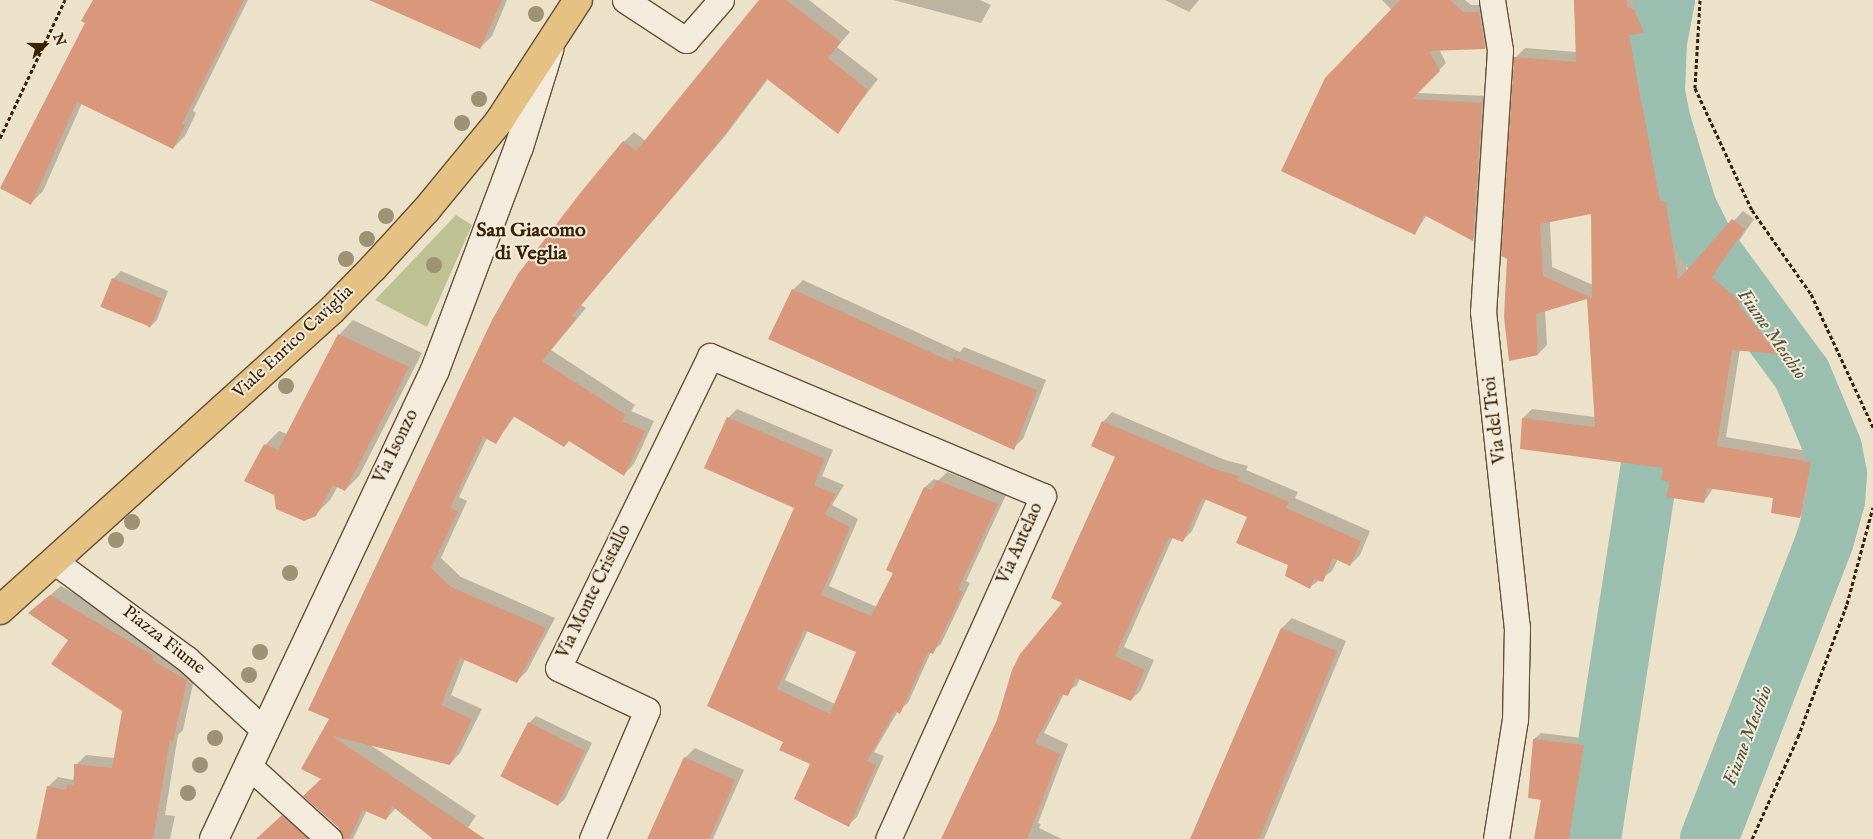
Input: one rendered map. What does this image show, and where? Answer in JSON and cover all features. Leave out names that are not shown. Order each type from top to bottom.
[{"type":"main road","name":"Viale Enrico Caviglia","points":[[0,610],[331,310],[373,268],[427,209],[500,120],[552,43],[578,0]]},
{"type":"main road","name":"Via Isonzo","points":[[214,839],[435,370],[519,148],[552,43]]},
{"type":"street","points":[[625,0],[686,40],[721,0]]},
{"type":"street","name":"Via del Troi","points":[[1492,1],[1500,50],[1483,311],[1509,534],[1517,627],[1515,719],[1496,839]]},
{"type":"street","name":"Via Monte Cristallo","points":[[592,839],[647,710],[558,668],[710,356]]},
{"type":"street","name":"Via Antelao","points":[[710,356],[1043,496],[888,839]]},
{"type":"street","name":"Piazza Fiume","points":[[54,561],[140,622],[202,672],[265,731]]},
{"type":"street","points":[[248,765],[329,839]]},
{"type":"path","points":[[0,138],[65,0]]},
{"type":"path","points":[[1700,0],[1695,88],[1752,210],[1810,294],[1873,427]]},
{"type":"path","points":[[1752,839],[1798,737],[1846,604],[1873,507]]},
{"type":"green space","points":[[456,215],[472,225],[427,327],[375,300]]},
{"type":"building","points":[[93,0],[244,0],[182,124],[185,125],[173,149],[77,102],[31,205],[0,188],[85,23],[81,21]]},
{"type":"building","points":[[369,0],[502,0],[480,49]]},
{"type":"building","points":[[759,0],[786,0],[841,42],[828,58],[868,90],[838,134],[767,79],[715,147],[572,316],[577,318],[542,361],[626,415],[622,421],[645,431],[624,476],[569,441],[564,447],[513,416],[496,444],[483,437],[450,508],[458,511],[431,568],[451,587],[546,628],[517,683],[460,658],[441,705],[472,719],[450,765],[332,736],[485,839],[433,839],[392,806],[386,820],[363,810],[349,839],[343,839],[339,828],[303,796],[321,779],[301,769],[329,719],[308,710],[492,320],[518,274],[623,141],[636,151]]},
{"type":"building","points":[[1400,0],[1450,0],[1463,12],[1479,12],[1485,49],[1429,51],[1440,71],[1412,99],[1482,103],[1473,241],[1424,215],[1415,235],[1281,171],[1325,78]]},
{"type":"building","points":[[1574,0],[1627,0],[1627,7],[1634,9],[1644,33],[1629,35],[1660,201],[1666,202],[1678,280],[1732,219],[1745,229],[1712,277],[1740,301],[1739,305],[1778,354],[1732,350],[1717,446],[1811,462],[1800,518],[1771,513],[1773,498],[1707,488],[1704,503],[1666,497],[1670,482],[1661,480],[1663,468],[1520,449],[1522,418],[1595,427],[1587,299],[1536,314],[1538,355],[1509,361],[1504,317],[1507,259],[1501,256],[1514,57],[1576,62]],"holes":[[[1591,214],[1592,298],[1543,276],[1540,224]]]},
{"type":"building","points":[[112,278],[162,298],[150,327],[100,307]]},
{"type":"building","points":[[792,289],[952,362],[954,357],[1037,390],[1014,450],[768,339]]},
{"type":"building","points":[[338,334],[409,367],[345,491],[333,485],[316,516],[304,521],[276,509],[274,495],[244,481],[264,444],[278,450]]},
{"type":"building","points":[[727,417],[825,459],[814,485],[836,494],[825,514],[850,527],[821,595],[871,616],[893,573],[886,570],[924,487],[932,490],[937,480],[998,504],[958,589],[963,592],[933,654],[928,652],[900,714],[895,711],[867,761],[876,765],[849,827],[794,799],[810,764],[779,750],[783,742],[707,706],[794,508],[704,468]],"holes":[[[804,630],[856,652],[830,714],[777,689]]]},
{"type":"building","points":[[1102,421],[1215,469],[1239,476],[1237,480],[1289,502],[1286,508],[1361,541],[1350,566],[1333,558],[1323,582],[1314,579],[1310,589],[1285,576],[1288,565],[1236,543],[1247,517],[1202,498],[1183,542],[1169,537],[1115,656],[1145,670],[1131,701],[1076,678],[1068,696],[1061,694],[1035,743],[1060,754],[1027,839],[941,839],[997,720],[1012,670],[1020,654],[1062,603],[1051,598],[1115,457],[1091,446]]},
{"type":"building","points":[[50,595],[154,656],[152,660],[187,680],[173,742],[170,739],[153,839],[36,839],[47,786],[66,790],[67,784],[74,785],[74,764],[112,768],[122,711],[51,664],[68,640],[28,613]]},
{"type":"building","points":[[1281,628],[1337,651],[1259,839],[1190,839]]},
{"type":"building","points":[[528,722],[585,751],[557,805],[500,776]]},
{"type":"building","points":[[1533,739],[1584,745],[1569,839],[1534,839],[1541,800],[1528,798]]},
{"type":"building","points":[[684,757],[735,780],[709,839],[647,839]]},
{"type":"building","points":[[282,815],[308,839],[256,839]]},
{"type":"waterway","points":[[1639,0],[1660,34]]},
{"type":"waterway","name":"Fiume Meschio","points":[[1666,0],[1658,42],[1656,92],[1662,122],[1688,208],[1706,244],[1802,374],[1833,448],[1838,474],[1836,500],[1825,540],[1709,839]]},
{"type":"waterway","points":[[1592,839],[1662,389]]},
{"type":"district","name":"San Giacomo di Veglia","points":[[531,242]]}]
